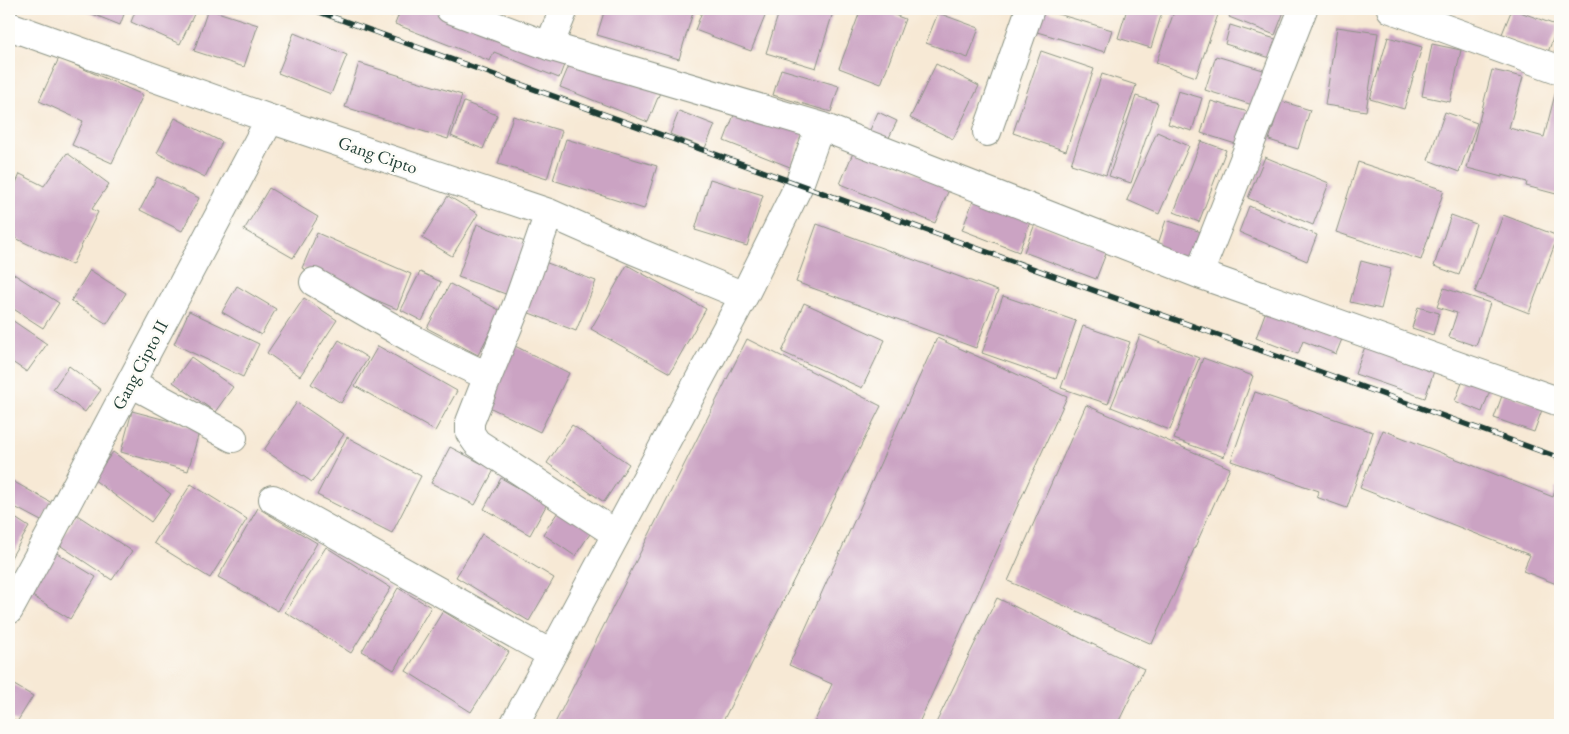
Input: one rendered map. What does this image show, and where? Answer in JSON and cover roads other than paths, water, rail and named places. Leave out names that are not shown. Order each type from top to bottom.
[{"type":"street","points":[[450,9],[549,46],[820,126],[1199,274],[1560,402]]},
{"type":"street","points":[[549,46],[564,9]]},
{"type":"street","points":[[987,132],[1030,9]]},
{"type":"street","points":[[1199,274],[1303,9]]},
{"type":"street","points":[[1391,9],[1560,70]]},
{"type":"street","name":"Gang Cipto","points":[[9,26],[270,119],[549,213],[744,296]]},
{"type":"street","name":"Gang Cipto II","points":[[9,610],[270,119]]},
{"type":"street","points":[[514,725],[744,296],[800,185],[820,126]]},
{"type":"street","points":[[549,213],[518,302],[470,422],[470,433],[477,443],[616,534]]},
{"type":"street","points":[[314,282],[409,338],[488,376]]},
{"type":"street","points":[[131,383],[233,438]]},
{"type":"street","points":[[273,498],[551,654]]},
{"type":"railway","points":[[311,9],[1560,458]]}]
